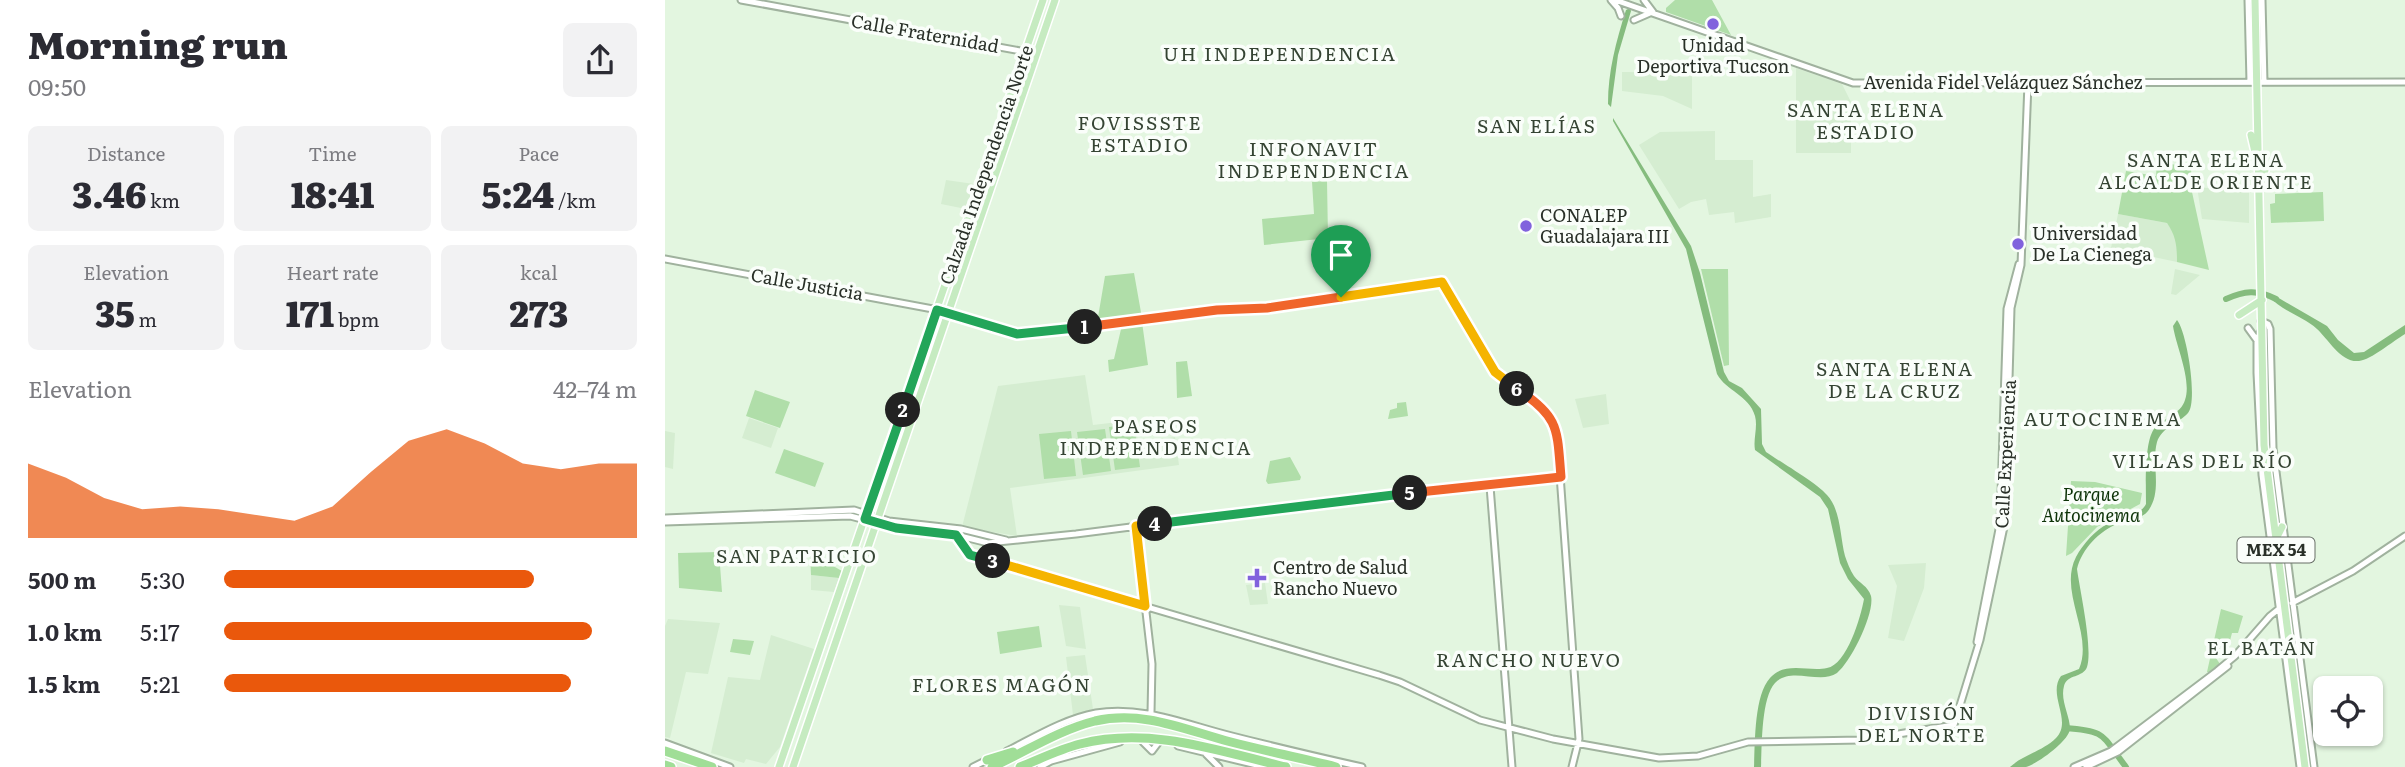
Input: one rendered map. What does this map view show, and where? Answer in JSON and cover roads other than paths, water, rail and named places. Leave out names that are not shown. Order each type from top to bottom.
[{"type":"highway","points":[[1155,714],[1233,743],[1336,767]]},
{"type":"highway","points":[[990,763],[1096,721],[1129,718],[1179,724]]},
{"type":"highway","points":[[1020,767],[1080,744],[1133,737],[1170,740],[1286,767]]},
{"type":"highway","points":[[665,751],[712,767]]},
{"type":"highway","points":[[665,765],[671,767]]},
{"type":"main road","name":"Calzada Independencia Norte","points":[[793,767],[937,310],[1043,0]]},
{"type":"main road","name":"Calzada Independencia Norte","points":[[779,767],[949,312],[1055,0]]},
{"type":"main road","name":"MEX 54","points":[[2255,0],[2262,167],[2262,312],[2269,452],[2307,766]]},
{"type":"main road","points":[[2251,135],[2262,167]]},
{"type":"main road","points":[[2239,315],[2262,299]]},
{"type":"main road","name":"MEX 54","points":[[2263,321],[2262,449],[2286,606]]},
{"type":"main road","points":[[2278,536],[2282,527]]},
{"type":"street","name":"Calle Fraternidad","points":[[741,0],[1025,52]]},
{"type":"street","name":"Avenida Fidel Velázquez Sánchez","points":[[1613,0],[1626,2],[1853,83],[2405,82]]},
{"type":"street","points":[[1613,0],[1621,16]]},
{"type":"street","points":[[1637,8],[1642,0],[1655,13]]},
{"type":"street","points":[[2248,0],[2257,82]]},
{"type":"street","points":[[2257,82],[2262,0]]},
{"type":"street","points":[[1634,20],[1655,13]]},
{"type":"street","name":"Calle Experiencia","points":[[1578,744],[1660,758],[1698,756],[1748,742],[1861,740],[1954,725],[1977,645],[2000,529],[2007,309],[2021,261],[2028,83]]},
{"type":"street","name":"Calle Justicia","points":[[665,259],[949,312],[1017,334],[1217,310],[1267,308],[1442,282],[1495,372],[1538,403],[1551,417],[1557,433],[1561,477]]},
{"type":"street","points":[[2263,321],[2270,329],[2273,448],[2291,593],[2286,606]]},
{"type":"street","points":[[2248,328],[2257,340]]},
{"type":"street","points":[[2261,331],[2257,340],[2262,449]]},
{"type":"street","points":[[917,527],[988,543],[1342,500],[1561,477],[1578,744],[1572,767]]},
{"type":"street","points":[[1490,486],[1512,767]]},
{"type":"street","points":[[665,520],[850,516],[871,518],[896,528],[974,532],[1013,541]]},
{"type":"street","points":[[1136,526],[1155,714]]},
{"type":"street","points":[[970,555],[974,532]]},
{"type":"street","points":[[956,535],[970,555],[1379,675],[1400,682],[1460,712],[1508,728],[1578,744]]},
{"type":"street","points":[[2086,767],[2114,752],[2221,673],[2270,616],[2369,561],[2405,536]]},
{"type":"street","points":[[2291,593],[2302,598]]},
{"type":"street","points":[[972,767],[990,763],[1074,718],[1113,711],[1155,714],[1179,724],[1362,767]]},
{"type":"street","points":[[1040,767],[1051,761],[1121,741],[1158,743],[1265,767]]},
{"type":"street","points":[[665,743],[730,767]]},
{"type":"street","points":[[1204,752],[1219,767]]},
{"type":"street","points":[[2074,767],[2114,752]]},
{"type":"waterway","points":[[2226,299],[2251,292],[2276,299]]},
{"type":"waterway","points":[[2065,728],[2097,733],[2107,741],[2126,767]]},
{"type":"place","name":"Unidad Deportiva Tucson","points":[[1713,24]]},
{"type":"place","name":"CONALEP Guadalajara III","points":[[1526,226]]},
{"type":"place","name":"Universidad De La Cienega","points":[[2018,244]]},
{"type":"place","name":"Centro de Salud Rancho Nuevo","points":[[1257,578]]},
{"type":"district","name":"UH INDEPENDENCIA","points":[[1280,54]]},
{"type":"district","name":"SANTA ELENA ESTADIO","points":[[1866,121]]},
{"type":"district","name":"SAN ELÍAS","points":[[1537,126]]},
{"type":"district","name":"FOVISSSTE ESTADIO","points":[[1140,134]]},
{"type":"district","name":"INFONAVIT INDEPENDENCIA","points":[[1314,160]]},
{"type":"district","name":"SANTA ELENA ALCALDE ORIENTE","points":[[2206,171]]},
{"type":"district","name":"SANTA ELENA DE LA CRUZ","points":[[1895,380]]},
{"type":"district","name":"AUTOCINEMA","points":[[2103,419]]},
{"type":"district","name":"PASEOS INDEPENDENCIA","points":[[1156,437]]},
{"type":"district","name":"VILLAS DEL RÍO","points":[[2203,461]]},
{"type":"district","name":"SAN PATRICIO","points":[[797,556]]},
{"type":"district","name":"EL BATÁN","points":[[2262,648]]},
{"type":"district","name":"RANCHO NUEVO","points":[[1529,660]]},
{"type":"district","name":"FLORES MAGÓN","points":[[1002,685]]},
{"type":"district","name":"DIVISIÓN DEL NORTE","points":[[1922,724]]},
{"type":"park label","name":"Parque Autocinema","points":[[2091,505]]}]
